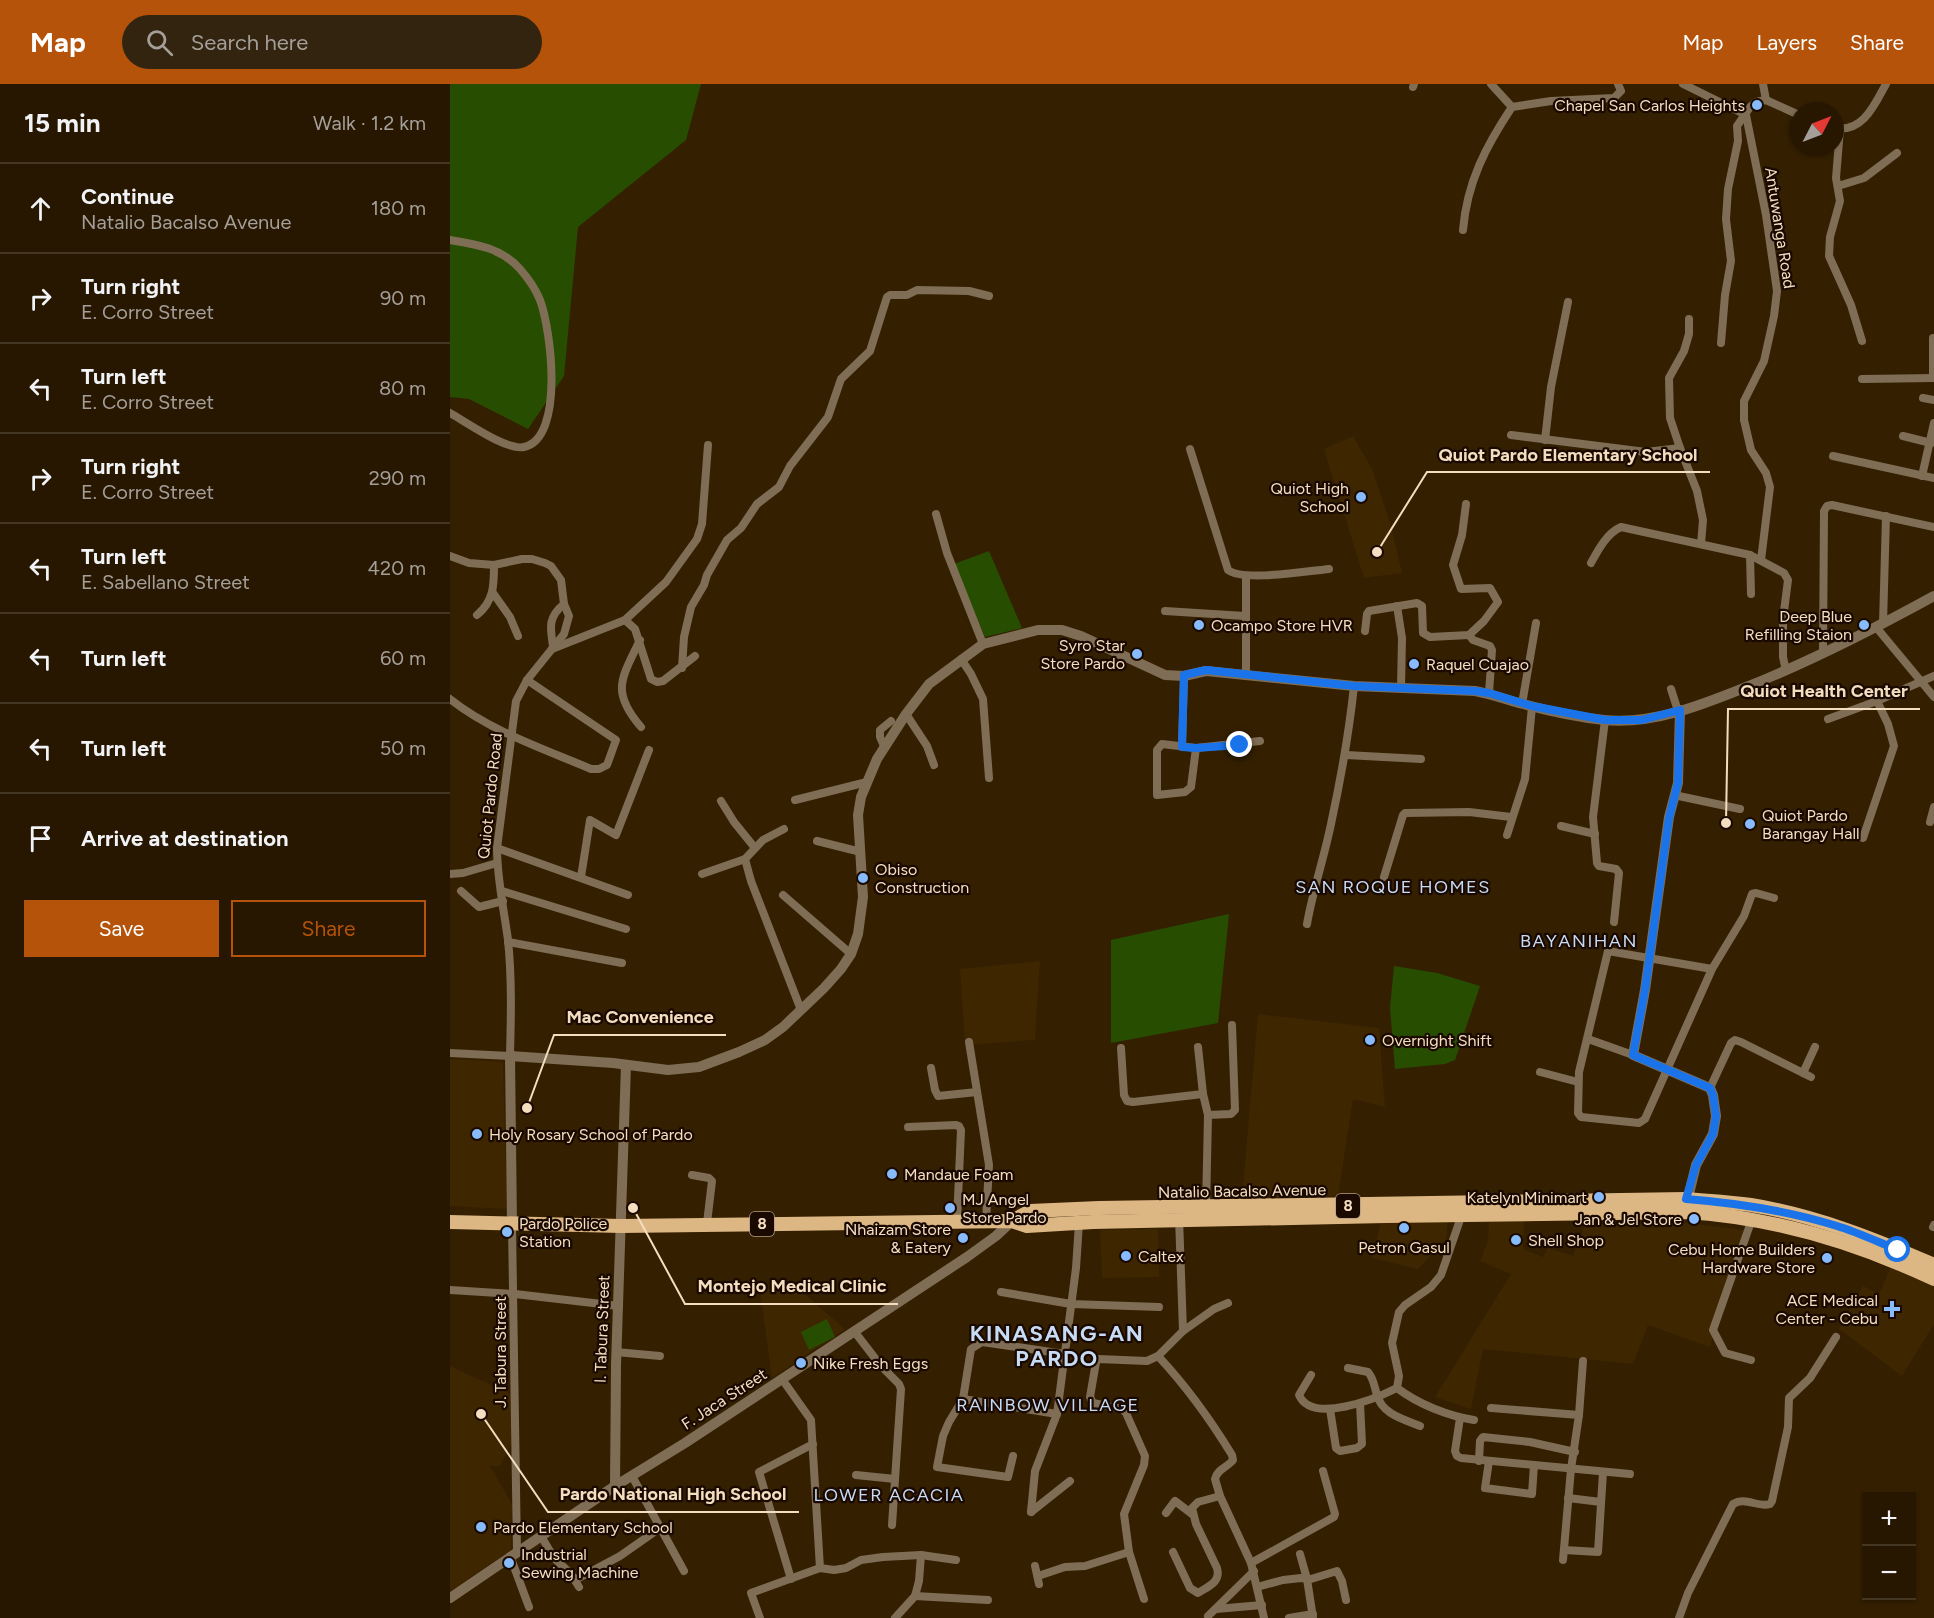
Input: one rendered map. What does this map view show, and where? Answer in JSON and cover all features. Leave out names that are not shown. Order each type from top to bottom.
[{"type":"main road","name":"Natalio Bacalso Avenue","points":[[450,1222],[621,1226],[707,1223],[1012,1221],[1028,1226],[1178,1215],[1206,1208],[1752,1205],[1839,1227],[1934,1265]]},
{"type":"main road","name":"Natalio Bacalso Avenue","points":[[1012,1221],[1030,1211],[1178,1215],[1462,1214],[1686,1206],[1831,1238],[1934,1279]]},
{"type":"street","points":[[1491,84],[1512,107]]},
{"type":"street","points":[[1463,230],[1465,206],[1475,175],[1491,138],[1512,107],[1551,101],[1614,98],[1621,91],[1618,84]]},
{"type":"street","points":[[1683,84],[1746,115]]},
{"type":"street","points":[[1763,84],[1766,100]]},
{"type":"street","points":[[1844,128],[1857,125],[1865,119],[1886,84]]},
{"type":"street","points":[[1721,343],[1725,295],[1731,261],[1726,219],[1728,189],[1738,141],[1737,126],[1756,102],[1766,100],[1790,111]]},
{"type":"street","name":"Antuwanga Road","points":[[1746,115],[1766,215],[1777,291],[1764,361],[1744,401],[1744,420],[1751,450],[1766,473],[1770,487],[1761,560]]},
{"type":"street","points":[[1838,186],[1864,178],[1897,153]]},
{"type":"street","points":[[1837,156],[1836,171],[1840,201],[1830,237],[1829,256],[1851,305],[1862,341]]},
{"type":"street","points":[[450,240],[481,245],[510,259],[521,269],[539,298],[549,336],[550,405],[548,421],[541,436],[534,443],[522,448],[508,445],[450,413]]},
{"type":"street","points":[[682,668],[684,637],[691,608],[712,566],[727,540],[741,528],[757,504],[779,487],[790,466],[828,418],[841,379],[870,351],[887,297],[917,290],[969,291],[989,296]]},
{"type":"street","points":[[1545,440],[1551,387],[1568,302]]},
{"type":"street","points":[[1689,319],[1689,334],[1684,351],[1669,378],[1670,418],[1697,491],[1703,520],[1701,544]]},
{"type":"street","points":[[1862,379],[1934,378],[1933,338]]},
{"type":"street","points":[[1923,398],[1934,400]]},
{"type":"street","points":[[1922,476],[1934,423]]},
{"type":"street","points":[[1511,435],[1646,453],[1680,448]]},
{"type":"street","points":[[1903,436],[1931,442]]},
{"type":"street","points":[[450,555],[469,563],[494,565],[532,559],[551,566],[561,580],[564,603],[555,611],[550,627],[552,648],[625,620],[666,582],[697,539],[702,524],[708,445]]},
{"type":"street","points":[[1190,449],[1228,570],[1245,576],[1329,569]]},
{"type":"street","points":[[1833,456],[1934,478]]},
{"type":"street","points":[[1365,631],[1369,611],[1420,604],[1425,636],[1469,635],[1484,621],[1498,602],[1490,588],[1463,591],[1453,565],[1466,504]]},
{"type":"street","points":[[1823,653],[1824,511],[1827,506],[1832,505],[1934,526]]},
{"type":"street","points":[[936,514],[947,553],[983,644]]},
{"type":"street","points":[[1886,516],[1880,626],[1921,683],[1934,697]]},
{"type":"street","points":[[1591,563],[1597,550],[1613,530],[1621,527],[1750,555],[1761,560],[1784,573],[1788,580],[1783,619],[1783,657],[1786,671]]},
{"type":"street","points":[[1750,555],[1751,594]]},
{"type":"street","points":[[477,615],[486,608],[493,593],[494,565]]},
{"type":"street","points":[[1245,576],[1246,674]]},
{"type":"street","points":[[493,593],[510,617],[518,636]]},
{"type":"street","points":[[450,1053],[668,1070],[709,1065],[765,1040],[783,1027],[824,988],[851,954],[863,908],[858,815],[867,782],[884,746],[929,684],[983,644],[1038,630],[1062,630],[1081,636],[1165,675],[1184,675],[1206,670],[1354,686],[1489,693],[1527,705],[1605,720],[1642,720],[1711,701],[1786,671],[1880,626],[1934,596]]},
{"type":"street","name":"Quiot Pardo Road","points":[[512,1225],[511,987],[497,848],[516,701],[527,680],[564,634],[569,616],[564,603]]},
{"type":"street","points":[[1397,606],[1402,638],[1401,688]]},
{"type":"street","points":[[1165,611],[1245,616]]},
{"type":"street","points":[[625,620],[635,629],[640,640],[651,679],[657,682],[663,681],[695,656]]},
{"type":"street","points":[[1507,835],[1525,779],[1527,705],[1536,623]]},
{"type":"street","points":[[1469,635],[1473,640],[1490,646],[1492,650],[1489,693]]},
{"type":"street","points":[[640,640],[621,680],[624,703],[641,727]]},
{"type":"street","points":[[961,659],[983,699],[989,778]]},
{"type":"street","points":[[1182,747],[1184,675]]},
{"type":"street","points":[[1828,719],[1934,676]]},
{"type":"street","points":[[450,699],[468,712],[512,735],[591,769],[599,769],[607,765],[616,740],[527,680]]},
{"type":"street","points":[[1307,924],[1346,755],[1354,686]]},
{"type":"street","points":[[1633,1055],[1645,990],[1669,818],[1678,783],[1679,710],[1671,689]]},
{"type":"street","points":[[1863,838],[1894,746],[1888,724],[1877,701]]},
{"type":"street","points":[[906,714],[927,746],[934,765]]},
{"type":"street","points":[[1605,720],[1593,817],[1596,859],[1599,866],[1616,869],[1619,873],[1614,922]]},
{"type":"street","points":[[884,746],[880,730],[891,721]]},
{"type":"street","points":[[1196,748],[1191,788],[1185,792],[1157,795],[1157,750],[1162,744],[1196,748],[1260,741]]},
{"type":"street","points":[[581,877],[590,820],[616,835],[649,750]]},
{"type":"street","points":[[1346,755],[1421,759]]},
{"type":"street","points":[[795,800],[867,782]]},
{"type":"street","points":[[1674,795],[1740,809]]},
{"type":"street","points":[[721,801],[755,848]]},
{"type":"street","points":[[1930,822],[1934,807]]},
{"type":"street","points":[[1384,877],[1405,813],[1469,812],[1511,817]]},
{"type":"street","points":[[1561,826],[1595,834]]},
{"type":"street","points":[[702,874],[745,859],[763,840],[784,829]]},
{"type":"street","points":[[817,841],[861,852]]},
{"type":"street","points":[[497,848],[628,895]]},
{"type":"street","points":[[745,859],[751,881],[801,1010]]},
{"type":"street","points":[[450,874],[463,873],[497,863]]},
{"type":"street","points":[[461,891],[479,907],[503,901]]},
{"type":"street","points":[[502,891],[626,929]]},
{"type":"street","points":[[1712,969],[1608,951],[1578,1082],[1578,1113],[1581,1117],[1639,1123],[1645,1119],[1712,969],[1744,916],[1752,894],[1774,898]]},
{"type":"street","points":[[783,896],[851,954]]},
{"type":"street","points":[[508,942],[622,963]]},
{"type":"street","points":[[1208,1115],[1231,1114],[1235,1110],[1232,1025]]},
{"type":"street","points":[[1588,1040],[1633,1055],[1710,1088],[1716,1116],[1713,1134],[1696,1165],[1686,1206]]},
{"type":"street","points":[[1710,1088],[1731,1043],[1735,1040],[1807,1075],[1815,1047]]},
{"type":"street","points":[[969,1042],[989,1165],[986,1221]]},
{"type":"street","points":[[1198,1047],[1203,1094],[1208,1115],[1206,1208]]},
{"type":"street","points":[[1121,1048],[1124,1095],[1127,1101],[1203,1094]]},
{"type":"street","name":"I. Tabura Street","points":[[615,1486],[616,1352],[626,1065]]},
{"type":"street","points":[[931,1068],[938,1096],[977,1092]]},
{"type":"street","points":[[1540,1072],[1578,1082]]},
{"type":"street","points":[[908,1127],[959,1126],[961,1130],[957,1221]]},
{"type":"street","points":[[692,1175],[709,1178],[712,1181],[707,1223]]},
{"type":"street","points":[[1397,1388],[1400,1376],[1392,1343],[1399,1312],[1404,1305],[1431,1287],[1441,1275],[1462,1214]]},
{"type":"street","points":[[1178,1215],[1183,1331]]},
{"type":"street","points":[[1751,1360],[1725,1353],[1713,1330],[1752,1220]]},
{"type":"street","name":"F. Jaca Street","points":[[450,1598],[615,1486],[967,1257],[1012,1221]]},
{"type":"street","points":[[1070,1481],[1031,1512],[1035,1471],[1057,1414],[1079,1223]]},
{"type":"street","name":"J. Tabura Street","points":[[512,1225],[515,1294],[513,1554],[529,1607]]},
{"type":"street","points":[[450,1290],[515,1294],[619,1306]]},
{"type":"street","points":[[1001,1293],[1071,1304],[1159,1307]]},
{"type":"street","points":[[1144,1599],[1130,1552],[1124,1514],[1144,1465],[1145,1456],[1126,1413],[1122,1409],[1093,1403],[1090,1397],[1096,1362],[1098,1359],[1148,1361],[1158,1356],[1183,1331],[1214,1309],[1228,1303]]},
{"type":"street","points":[[854,1331],[901,1389],[892,1525]]},
{"type":"street","points":[[1679,1618],[1688,1593],[1733,1504],[1744,1500],[1765,1506],[1770,1504],[1788,1427],[1789,1398],[1810,1378],[1836,1337]]},
{"type":"street","points":[[1013,1456],[1008,1477],[937,1467],[943,1436],[963,1400],[970,1349],[982,1342],[1065,1354]]},
{"type":"street","points":[[616,1352],[660,1356]]},
{"type":"street","points":[[1158,1356],[1190,1391],[1232,1455],[1233,1460],[1230,1464],[1216,1474],[1220,1496],[1252,1567],[1264,1618]]},
{"type":"street","points":[[1563,1560],[1583,1361]]},
{"type":"street","points":[[1348,1368],[1363,1369],[1368,1372],[1384,1409],[1419,1426]]},
{"type":"street","points":[[1311,1375],[1299,1395],[1301,1399],[1316,1408],[1330,1409],[1360,1403],[1397,1388]]},
{"type":"street","points":[[782,1379],[811,1419],[820,1568]]},
{"type":"street","points":[[1397,1388],[1407,1395],[1460,1418],[1474,1420]]},
{"type":"street","points":[[963,1400],[1057,1414]]},
{"type":"street","points":[[1330,1409],[1336,1448],[1340,1451],[1357,1448],[1362,1444],[1360,1403]]},
{"type":"street","points":[[1491,1408],[1579,1415]]},
{"type":"street","points":[[1460,1418],[1455,1451],[1457,1456],[1479,1461],[1630,1474]]},
{"type":"street","points":[[1479,1461],[1480,1441],[1484,1437],[1530,1442],[1575,1452]]},
{"type":"street","points":[[791,1579],[759,1472],[813,1444]]},
{"type":"street","points":[[1489,1461],[1485,1488],[1532,1494],[1534,1466]]},
{"type":"street","points":[[1208,1616],[1252,1567],[1334,1517],[1323,1471]]},
{"type":"street","points":[[1564,1550],[1598,1552],[1603,1472]]},
{"type":"street","points":[[856,1475],[895,1479]]},
{"type":"street","points":[[632,1476],[684,1571]]},
{"type":"street","points":[[1192,1514],[1192,1508],[1198,1502],[1220,1496]]},
{"type":"street","points":[[1568,1498],[1601,1502]]},
{"type":"street","points":[[1166,1513],[1177,1501],[1192,1514],[1217,1568],[1219,1575],[1216,1581],[1198,1593],[1193,1591],[1173,1552]]},
{"type":"street","points":[[541,1536],[554,1558],[577,1584],[660,1528]]},
{"type":"street","points":[[1035,1566],[1038,1580],[1065,1567],[1085,1566],[1130,1552]]},
{"type":"street","points":[[1289,1618],[1313,1616],[1300,1554]]},
{"type":"street","points":[[895,1618],[915,1596],[921,1555]]},
{"type":"street","points":[[760,1618],[751,1593],[820,1568],[834,1570],[846,1568],[861,1560],[883,1557],[921,1555],[956,1560]]},
{"type":"street","points":[[1257,1587],[1294,1578],[1307,1579],[1337,1571],[1342,1581],[1346,1600]]},
{"type":"street","points":[[915,1596],[988,1600]]},
{"type":"street","points":[[1215,1609],[1262,1605]]},
{"type":"shaded area","name":"Quiot High School","points":[[1353,436],[1372,469],[1391,526],[1402,573],[1364,578],[1324,449]]},
{"type":"shaded area","points":[[1040,961],[1035,1040],[965,1045],[960,969]]},
{"type":"shaded area","points":[[1258,1014],[1379,1028],[1385,1107],[1353,1099],[1338,1196],[1242,1198]]},
{"type":"shaded area","name":"Holy Rosary School of Pardo","points":[[450,1059],[503,1062],[507,1209],[450,1206]]},
{"type":"shaded area","points":[[1489,1221],[1524,1221],[1523,1249],[1543,1257],[1548,1248],[1573,1256],[1585,1224],[1687,1223],[1746,1230],[1710,1347],[1648,1325],[1633,1364],[1483,1349],[1471,1409],[1435,1397],[1511,1274],[1480,1261],[1488,1240]]},
{"type":"shaded area","points":[[1381,1222],[1448,1222],[1446,1239],[1418,1269],[1372,1258]]},
{"type":"shaded area","points":[[1158,1229],[1159,1277],[1102,1278],[1100,1230]]},
{"type":"shaded area","name":"ACE Medical Center - Cebu","points":[[1891,1267],[1934,1286],[1934,1324],[1902,1376],[1839,1329],[1863,1286],[1879,1294]]},
{"type":"shaded area","points":[[792,1283],[845,1329],[772,1378],[760,1291]]},
{"type":"shaded area","name":"Pardo Elementary School","points":[[450,1366],[511,1394],[513,1442],[500,1466],[490,1466],[512,1504],[511,1550],[450,1591]]},
{"type":"green space","points":[[450,84],[701,84],[686,140],[578,227],[564,376],[528,429],[469,399],[450,397]]},
{"type":"green space","points":[[989,551],[1022,628],[985,637],[954,564]]},
{"type":"green space","points":[[1229,914],[1218,1023],[1111,1043],[1111,940]]},
{"type":"green space","points":[[1394,966],[1437,973],[1480,986],[1455,1060],[1445,1064],[1395,1069],[1390,1008]]},
{"type":"green space","points":[[827,1319],[835,1337],[809,1350],[801,1332]]},
{"type":"place","name":"Chapel San Carlos Heights","points":[[1757,105]]},
{"type":"place","name":"Quiot High School","points":[[1361,497]]},
{"type":"place","name":"Quiot Pardo Elementary School","points":[[1377,552]]},
{"type":"place","name":"Ocampo Store HVR","points":[[1199,625]]},
{"type":"place","name":"Deep Blue Refilling Staion","points":[[1864,625]]},
{"type":"place","name":"Syro Star Store Pardo","points":[[1137,654]]},
{"type":"place","name":"Raquel Cuajao","points":[[1414,664]]},
{"type":"place","name":"Quiot Health Center","points":[[1726,823]]},
{"type":"place","name":"Quiot Pardo Barangay Hall","points":[[1750,824]]},
{"type":"place","name":"Obiso Construction","points":[[863,878]]},
{"type":"place","name":"Overnight Shift","points":[[1370,1040]]},
{"type":"place","name":"Mac Convenience","points":[[527,1108]]},
{"type":"place","name":"Holy Rosary School of Pardo","points":[[477,1134]]},
{"type":"place","name":"Mandaue Foam","points":[[892,1174]]},
{"type":"place","name":"Katelyn Minimart","points":[[1599,1197]]},
{"type":"place","name":"Montejo Medical Clinic","points":[[633,1208]]},
{"type":"place","name":"MJ Angel Store Pardo","points":[[950,1208]]},
{"type":"place","name":"Jan & Jel Store","points":[[1694,1219]]},
{"type":"place","name":"Petron Gasul","points":[[1404,1228]]},
{"type":"place","name":"Pardo Police Station","points":[[507,1232]]},
{"type":"place","name":"Nhaizam Store & Eatery","points":[[963,1238]]},
{"type":"place","name":"Shell Shop","points":[[1516,1240]]},
{"type":"place","name":"Caltex","points":[[1126,1256]]},
{"type":"place","name":"Cebu Home Builders Hardware Store","points":[[1827,1258]]},
{"type":"place","name":"ACE Medical Center - Cebu","points":[[1892,1309]]},
{"type":"place","name":"Nike Fresh Eggs","points":[[801,1363]]},
{"type":"place","name":"Pardo National High School","points":[[481,1414]]},
{"type":"place","name":"Pardo Elementary School","points":[[481,1527]]},
{"type":"place","name":"Industrial Sewing Machine","points":[[509,1563]]},
{"type":"district","name":"SAN ROQUE HOMES","points":[[1393,887]]},
{"type":"district","name":"BAYANIHAN","points":[[1579,941]]},
{"type":"district","name":"KINASANG-AN PARDO","points":[[1057,1346]]},
{"type":"district","name":"RAINBOW VILLAGE","points":[[1048,1405]]},
{"type":"district","name":"LOWER ACACIA","points":[[889,1495]]},
{"type":"route","points":[[1240,745],[1182,747],[1184,675],[1206,670],[1354,686],[1475,691],[1489,693],[1522,704],[1605,720],[1642,720],[1680,710],[1678,783],[1669,818],[1645,990],[1633,1055],[1710,1088],[1713,1095],[1716,1116],[1713,1134],[1696,1165],[1686,1199],[1752,1205],[1805,1217],[1839,1227],[1898,1250]]}]
